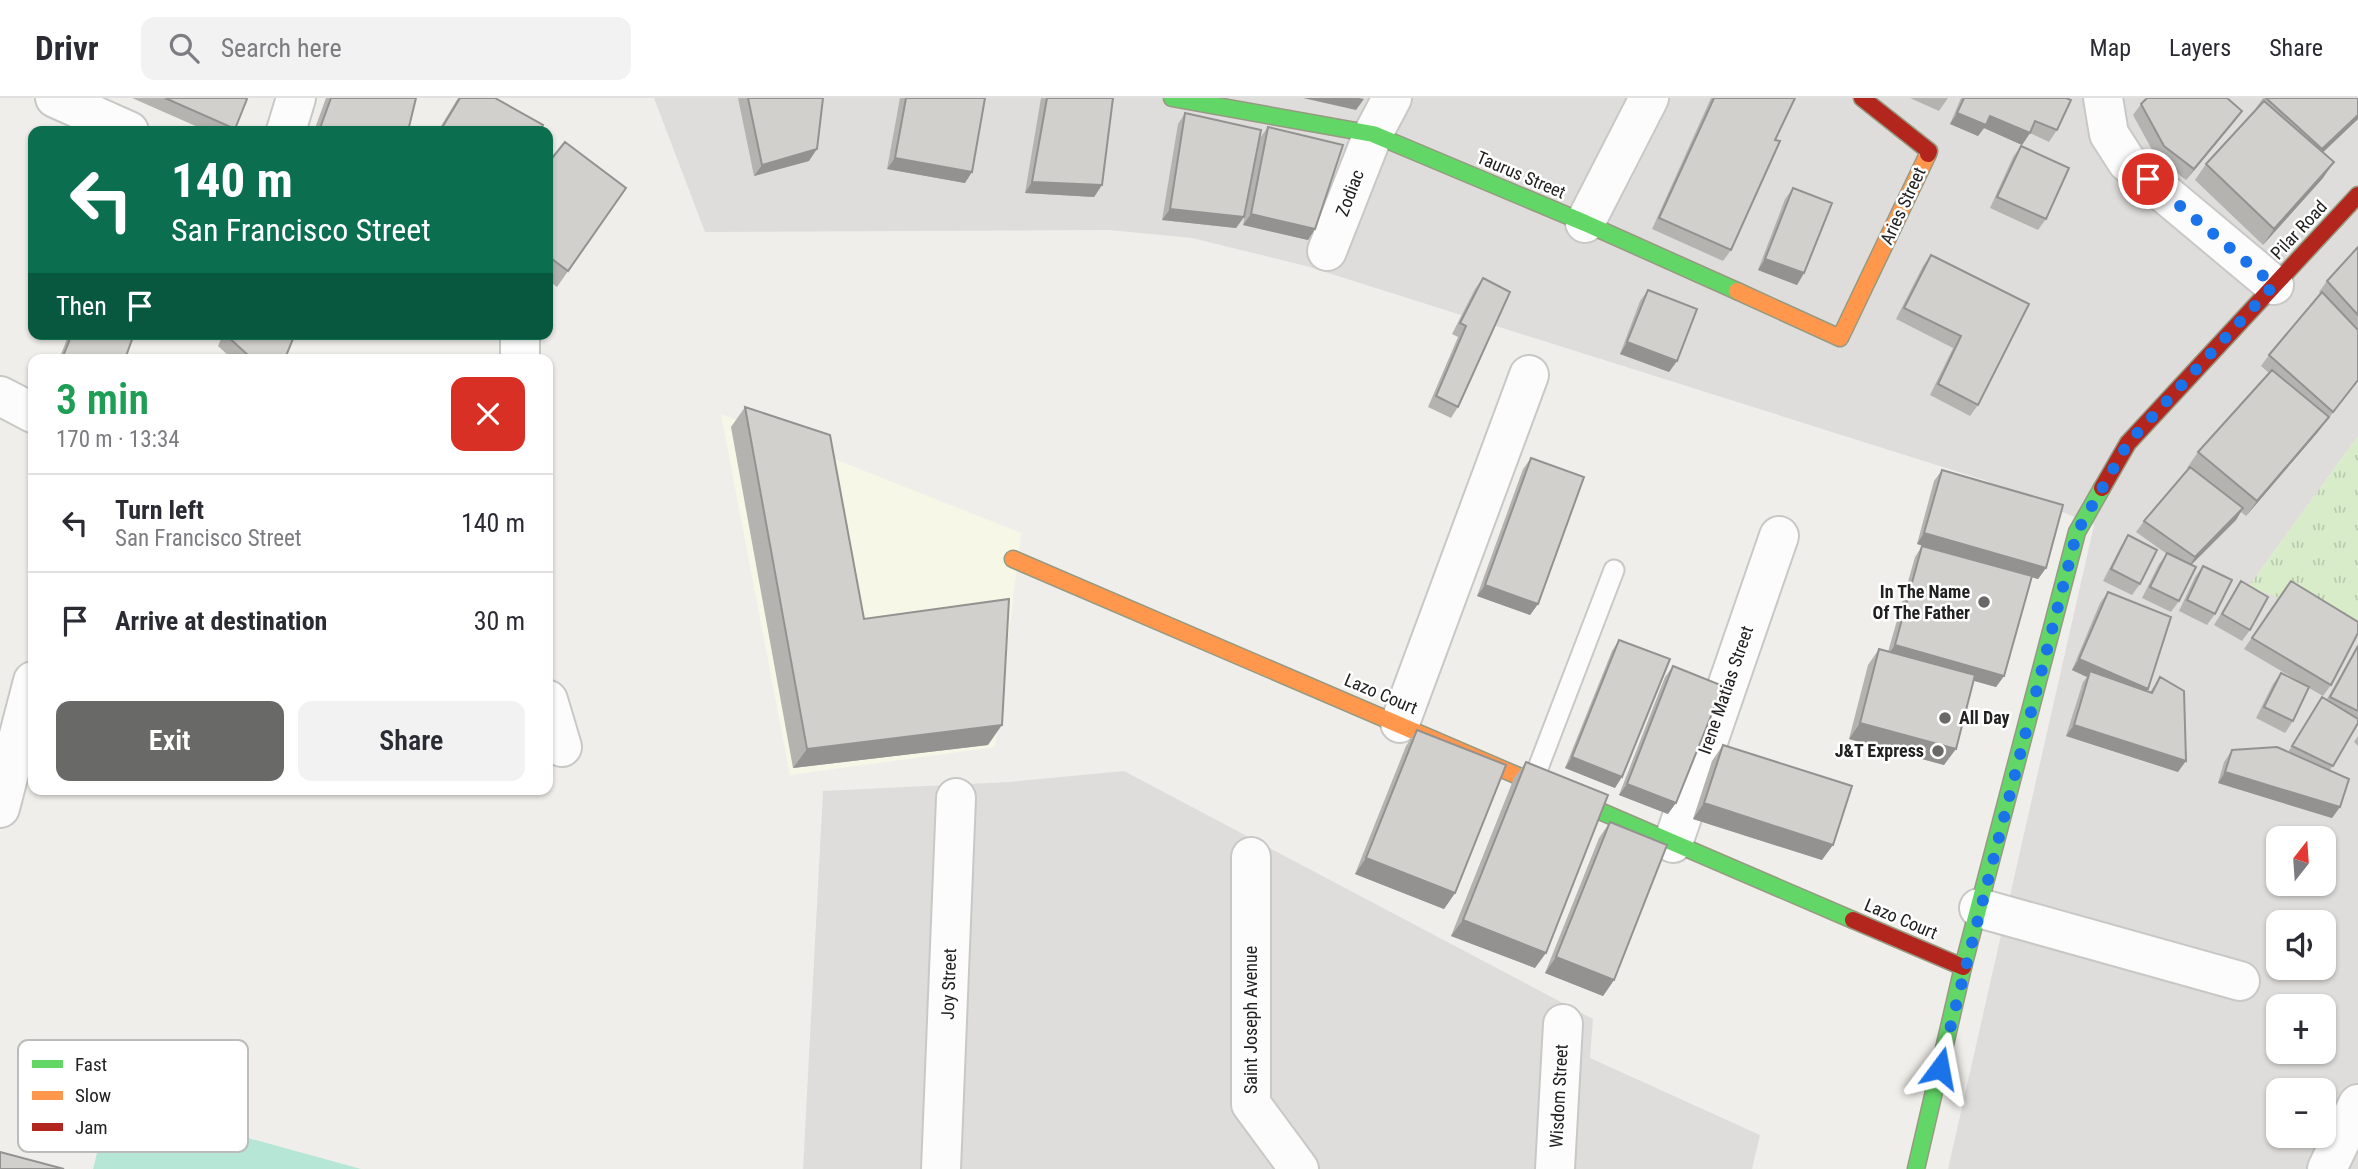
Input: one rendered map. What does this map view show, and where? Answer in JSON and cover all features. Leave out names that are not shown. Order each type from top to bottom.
[{"type":"street","points":[[55,98],[118,126]]},
{"type":"street","points":[[288,126],[296,98]]},
{"type":"street","name":"Taurus Street","points":[[1172,98],[1373,134],[1585,223],[1840,338]]},
{"type":"street","name":"Zodiac","points":[[1327,251],[1373,134],[1392,98]]},
{"type":"street","points":[[1585,223],[1649,98]]},
{"type":"street","name":"Aries Street","points":[[1840,338],[1929,151],[1861,98]]},
{"type":"street","points":[[2103,98],[2109,134],[2127,162],[2274,285]]},
{"type":"street","name":"Pilar Road","points":[[1916,1169],[1963,967],[2077,532],[2128,443],[2358,195]]},
{"type":"street","points":[[1400,723],[1529,376]]},
{"type":"street","points":[[0,396],[28,410]]},
{"type":"street","name":"Irene Matias Street","points":[[1674,843],[1779,536]]},
{"type":"street","name":"Lazo Court","points":[[1013,559],[1963,967]]},
{"type":"street","points":[[0,808],[28,700]]},
{"type":"street","points":[[553,717],[562,747]]},
{"type":"street","name":"Joy Street","points":[[941,1169],[956,798]]},
{"type":"street","name":"Saint Joseph Avenue","points":[[1251,857],[1251,1104],[1298,1169]]},
{"type":"street","points":[[1979,908],[2240,981]]},
{"type":"street","name":"Wisdom Street","points":[[1555,1169],[1563,1024]]},
{"type":"street","points":[[2328,1169],[2358,1104]]},
{"type":"lane","points":[[1533,781],[1614,570]]},
{"type":"shaded area","points":[[654,98],[2358,98],[2358,436],[2249,586],[2358,630],[2358,1169],[1948,1169],[2094,525],[1984,480],[1306,266],[1192,238],[1109,230],[705,232]]},
{"type":"shaded area","points":[[721,414],[1021,533],[995,747],[790,775]]},
{"type":"shaded area","points":[[1124,771],[1593,1019],[1590,1058],[1760,1135],[1752,1169],[803,1169],[823,791],[1009,782]]},
{"type":"green space","points":[[2358,436],[2358,630],[2249,586]]},
{"type":"green space","points":[[248,1138],[361,1169],[93,1169],[97,1152],[248,1152]]},
{"type":"building","points":[[165,98],[247,99],[236,126],[228,126]]},
{"type":"building","points":[[331,98],[416,98],[409,126],[321,126]]},
{"type":"building","points":[[460,98],[495,98],[543,125],[542,126],[443,126]]},
{"type":"building","points":[[748,98],[823,98],[817,149],[762,165]]},
{"type":"building","points":[[906,98],[985,98],[972,172],[895,158]]},
{"type":"building","points":[[1047,98],[1113,98],[1102,185],[1032,182]]},
{"type":"building","points":[[1714,98],[1795,98],[1775,140],[1780,141],[1731,250],[1659,218]]},
{"type":"building","points":[[1964,98],[2071,100],[2057,130],[2035,121],[2030,133],[1990,116],[1986,125],[1957,113]]},
{"type":"building","points":[[2147,98],[2227,98],[2242,111],[2194,169],[2164,146],[2141,104]]},
{"type":"building","points":[[2266,98],[2358,98],[2358,115],[2322,149]]},
{"type":"building","points":[[2264,101],[2334,162],[2274,229],[2206,164]]},
{"type":"building","points":[[1185,113],[1261,130],[1244,217],[1170,209]]},
{"type":"building","points":[[1268,127],[1343,145],[1315,229],[1251,214]]},
{"type":"building","points":[[565,142],[626,188],[568,271],[553,260],[553,157]]},
{"type":"building","points":[[2021,146],[2069,168],[2046,219],[1997,197]]},
{"type":"building","points":[[1793,188],[1832,203],[1804,273],[1765,259]]},
{"type":"building","points":[[2358,247],[2358,315],[2327,281]]},
{"type":"building","points":[[1931,255],[2029,304],[1978,405],[1938,384],[1961,336],[1904,308]]},
{"type":"building","points":[[1483,278],[1510,292],[1458,407],[1436,396],[1466,326],[1460,323]]},
{"type":"building","points":[[1648,290],[1697,309],[1677,361],[1627,342]]},
{"type":"building","points":[[2322,292],[2358,330],[2358,380],[2333,412],[2269,355]]},
{"type":"building","points":[[70,340],[132,340],[127,354],[64,354]]},
{"type":"building","points":[[231,340],[293,340],[287,354],[247,354]]},
{"type":"building","points":[[2272,370],[2329,417],[2257,501],[2198,452]]},
{"type":"building","points":[[745,407],[830,435],[864,619],[1009,599],[1002,725],[807,749]]},
{"type":"building","points":[[1531,458],[1584,477],[1538,604],[1485,585]]},
{"type":"building","points":[[2190,467],[2243,508],[2195,557],[2144,521]]},
{"type":"building","points":[[1942,470],[2063,505],[2046,568],[1924,533]]},
{"type":"building","points":[[2128,535],[2157,550],[2140,584],[2111,569]]},
{"type":"building","points":[[1922,546],[2032,576],[2004,676],[1895,645]]},
{"type":"building","points":[[2167,553],[2196,567],[2179,601],[2150,587]]},
{"type":"building","points":[[2203,566],[2232,580],[2215,614],[2187,600]]},
{"type":"building","points":[[2241,581],[2268,597],[2250,630],[2222,614]]},
{"type":"building","points":[[2291,581],[2358,622],[2358,633],[2331,685],[2252,638]]},
{"type":"building","points":[[2108,592],[2171,617],[2148,689],[2079,659]]},
{"type":"building","points":[[1619,640],[1670,659],[1622,777],[1572,757]]},
{"type":"building","points":[[2358,646],[2358,711],[2330,697]]},
{"type":"building","points":[[1879,649],[1975,675],[1956,749],[1860,723]]},
{"type":"building","points":[[1673,666],[1723,686],[1676,803],[1627,784]]},
{"type":"building","points":[[2090,671],[2152,693],[2160,677],[2184,691],[2186,761],[2074,725]]},
{"type":"building","points":[[2281,673],[2309,687],[2293,721],[2264,707]]},
{"type":"building","points":[[2322,697],[2358,719],[2333,766],[2292,746]]},
{"type":"building","points":[[1417,730],[1506,765],[1455,893],[1366,858]]},
{"type":"building","points":[[1723,745],[1852,786],[1833,845],[1704,803]]},
{"type":"building","points":[[2277,747],[2349,779],[2340,807],[2225,772],[2232,750]]},
{"type":"building","points":[[1526,762],[1608,795],[1546,953],[1463,920]]},
{"type":"building","points":[[1610,822],[1667,845],[1614,980],[1556,957]]},
{"type":"building","points":[[0,1152],[64,1169],[0,1169]]},
{"type":"traffic: fast","points":[[1172,98],[1373,134],[1585,223],[1737,291]]},
{"type":"traffic: fast","points":[[1916,1169],[1963,967],[2077,532],[2102,488]]},
{"type":"traffic: fast","points":[[1516,775],[1853,920]]},
{"type":"traffic: slow","points":[[1737,291],[1840,338],[1928,154]]},
{"type":"traffic: slow","points":[[1013,559],[1516,775]]},
{"type":"traffic: jam","points":[[1862,98],[1929,151],[1928,154]]},
{"type":"traffic: jam","points":[[2102,488],[2128,443],[2358,195]]},
{"type":"traffic: jam","points":[[1853,920],[1963,967]]},
{"type":"place","name":"In The Name Of The Father","points":[[1984,602]]},
{"type":"place","name":"All Day","points":[[1945,718]]},
{"type":"place","name":"J&T Express","points":[[1938,751]]},
{"type":"route","points":[[1940,1068],[1973,927],[2077,532],[2128,443],[2274,285],[2148,179]]}]
